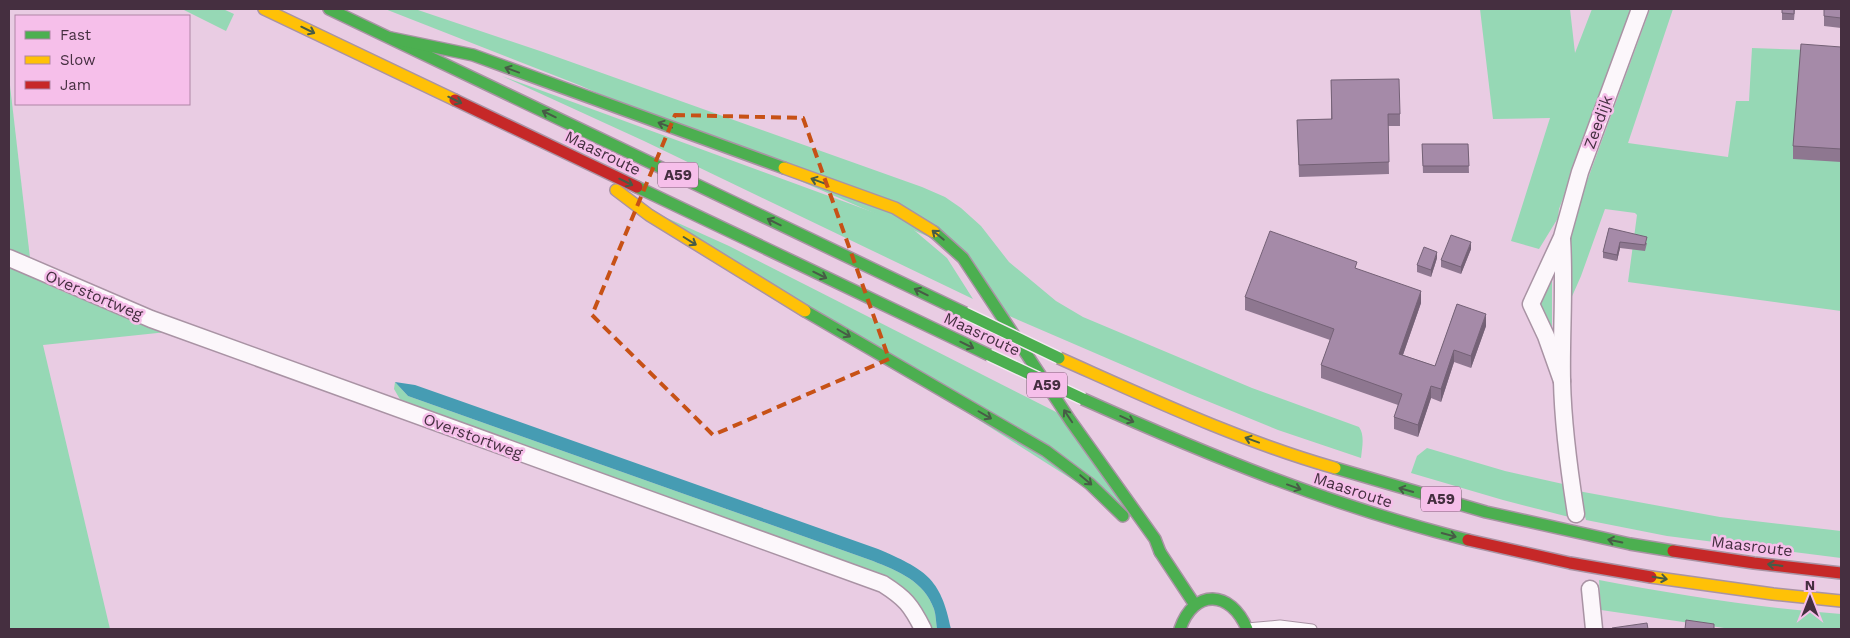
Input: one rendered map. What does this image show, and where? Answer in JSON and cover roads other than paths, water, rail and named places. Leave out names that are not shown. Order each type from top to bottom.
[{"type":"main road","name":"Maasroute","points":[[264,9],[989,356],[1235,465],[1306,492],[1391,520],[1495,546],[1625,573],[1751,592],[1841,601]]},
{"type":"main road","name":"Maasroute","points":[[329,9],[1060,358],[1173,409],[1250,439],[1314,462],[1486,512],[1630,544],[1841,573]]},
{"type":"main road","name":"A59","points":[[391,38],[473,55],[895,208],[920,222],[953,248],[974,272],[1070,420],[1155,539],[1160,552]]},
{"type":"main road","name":"A59","points":[[566,154],[648,215],[770,290],[1046,451],[1090,484],[1160,552]]},
{"type":"main road","points":[[1160,552],[1195,605]]},
{"type":"main road","points":[[1180,629],[1181,622],[1187,612],[1195,605],[1206,600],[1218,599],[1229,603],[1238,610],[1245,620],[1247,628]]},
{"type":"street","name":"Zeedijk","points":[[1562,381],[1546,336],[1531,304],[1562,237],[1580,172],[1640,9]]},
{"type":"street","name":"Zeedijk","points":[[1562,237],[1564,274],[1562,381],[1567,458],[1576,514]]},
{"type":"street","name":"Overstortweg","points":[[9,258],[151,319],[882,584],[902,596],[916,615],[923,629]]},
{"type":"street","points":[[1590,589],[1594,629]]},
{"type":"lane","points":[[1247,628],[1280,625],[1312,629]]},
{"type":"water","points":[[395,382],[415,385],[894,556],[919,569],[936,586],[947,611],[951,629],[937,629],[934,609],[924,591],[909,578],[892,569],[408,396]]}]
